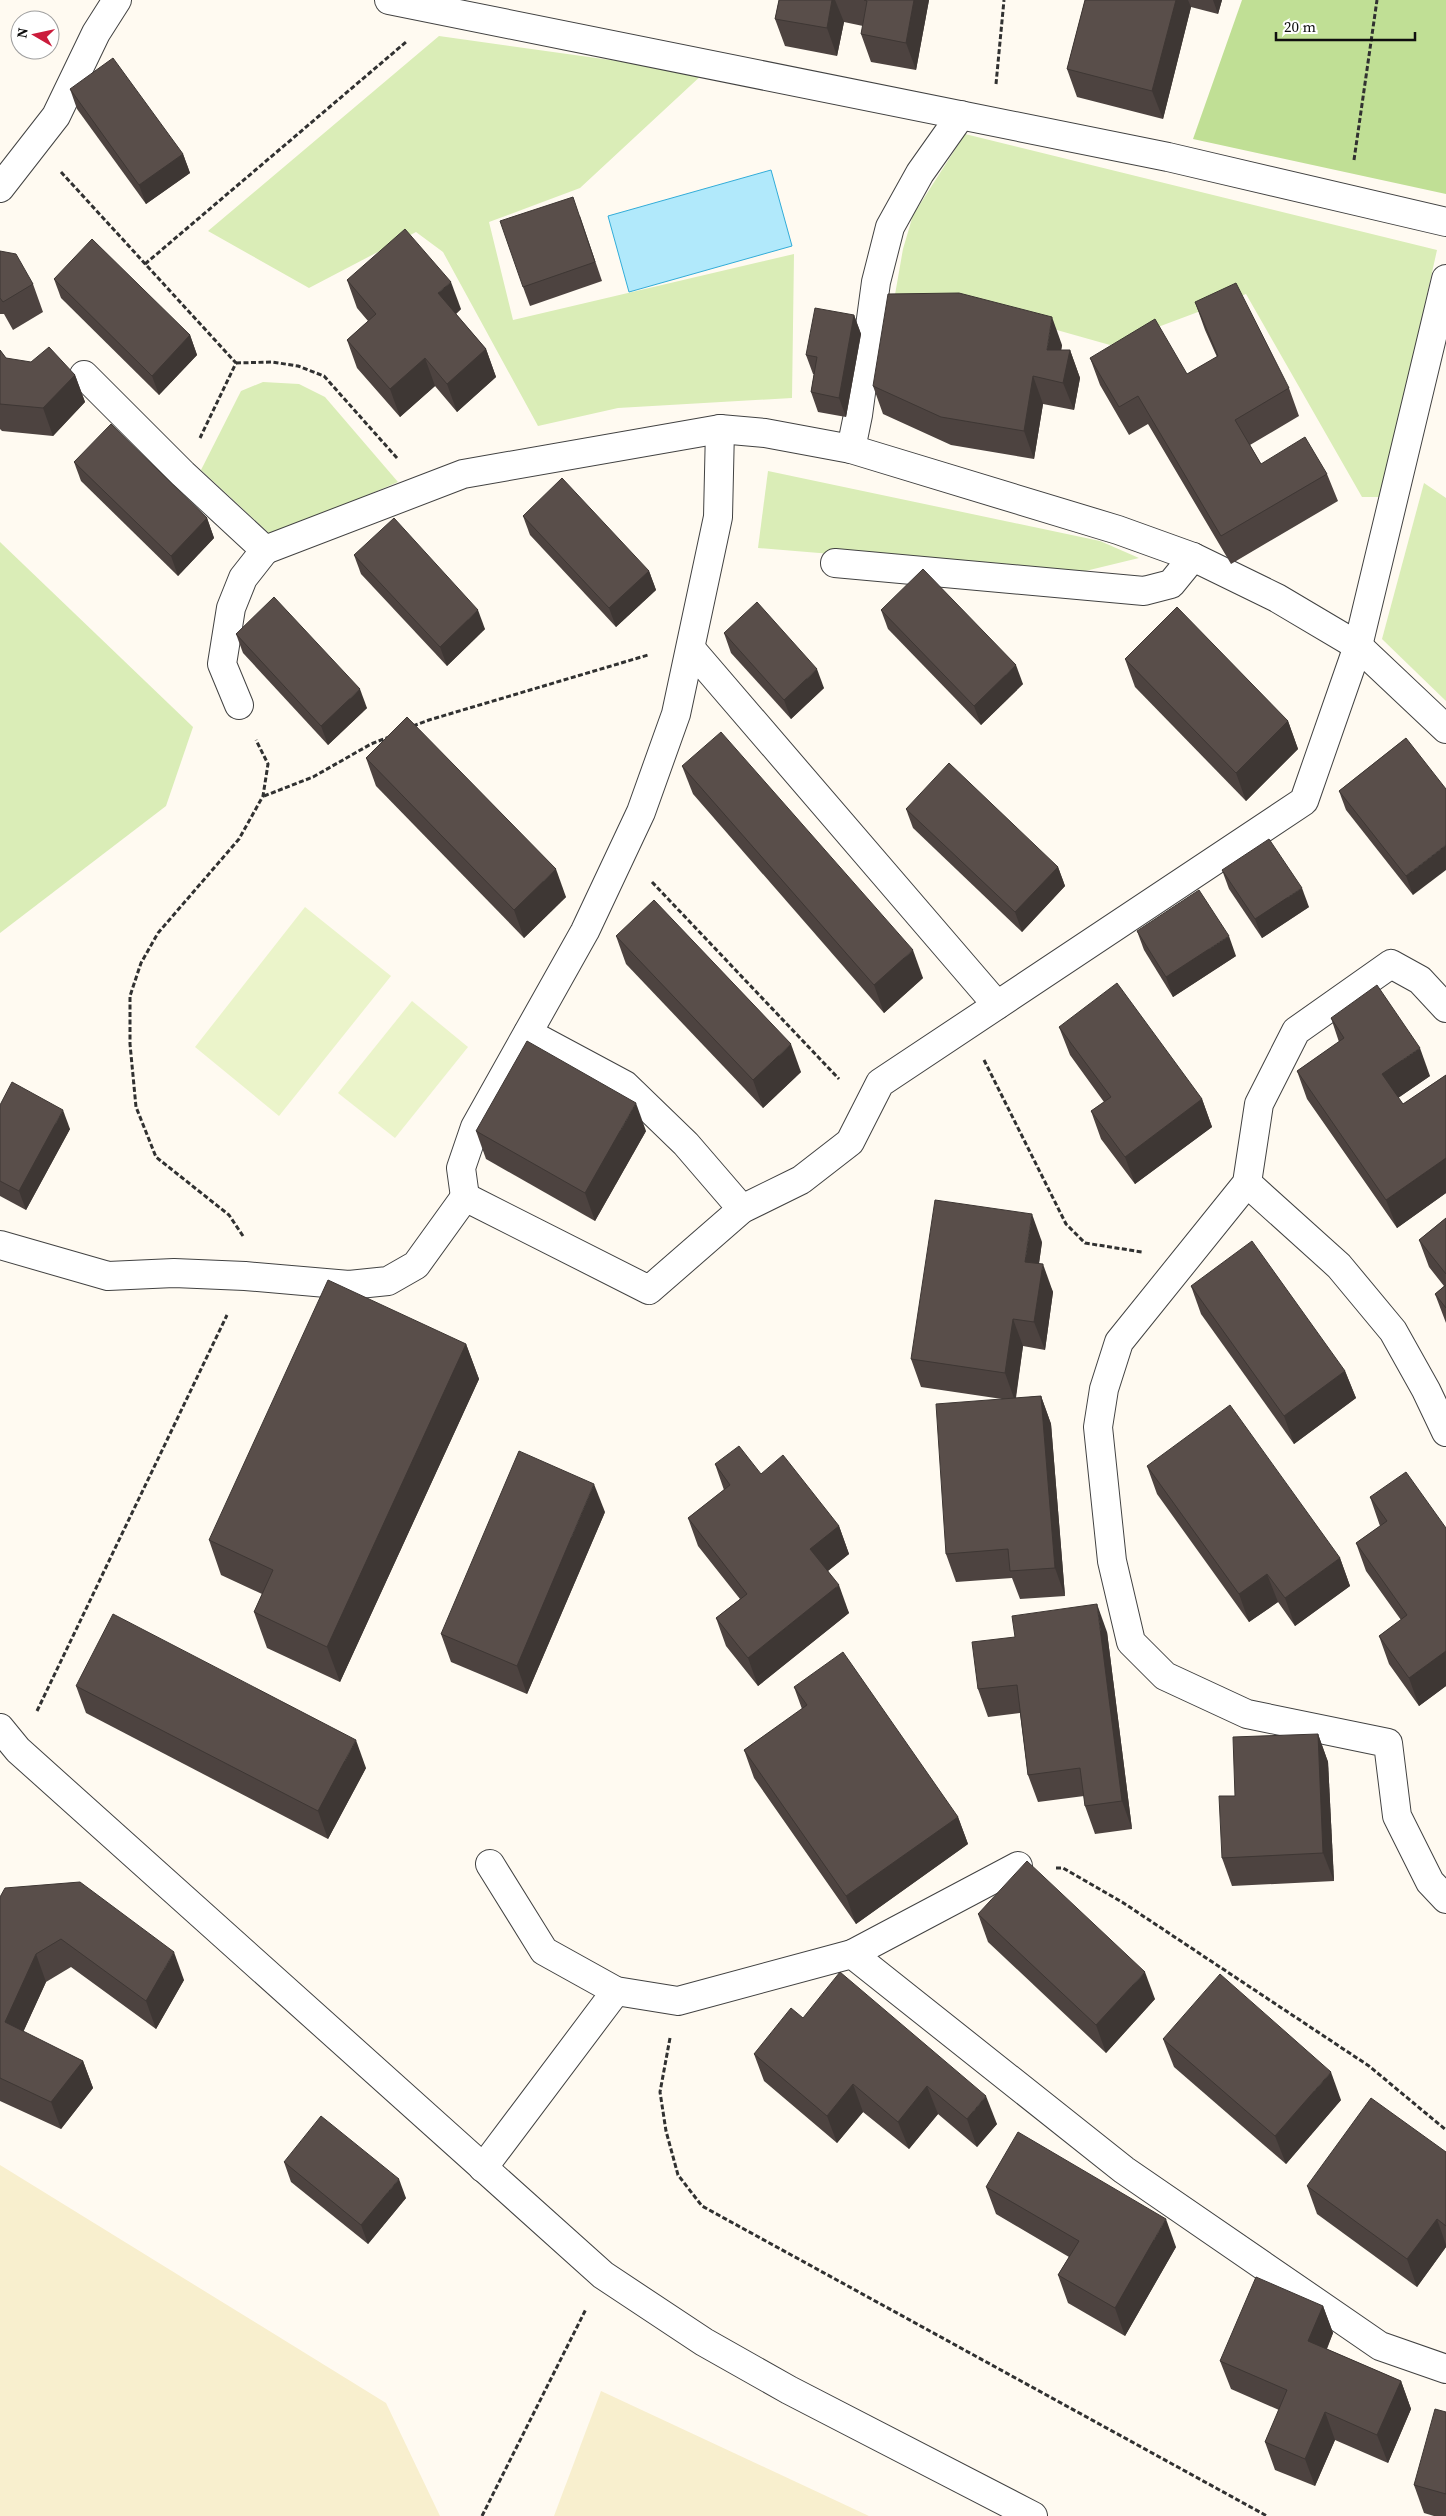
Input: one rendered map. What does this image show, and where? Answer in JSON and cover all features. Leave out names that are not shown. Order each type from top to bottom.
[{"type":"street","points":[[0,188],[56,116],[96,33],[117,0]]},
{"type":"street","points":[[389,0],[1168,157],[1446,222]]},
{"type":"street","points":[[851,449],[858,416],[876,282],[890,227],[920,173],[961,115]]},
{"type":"street","points":[[466,1197],[649,1290],[742,1209],[801,1180],[850,1142],[880,1083],[1304,801],[1358,646],[1446,279]]},
{"type":"street","points":[[84,375],[183,474],[265,550]]},
{"type":"street","points":[[0,1244],[108,1276],[174,1274],[246,1276],[349,1285],[388,1281],[416,1265],[466,1197],[461,1168],[475,1127],[585,931],[642,812],[676,714],[718,517],[720,429]]},
{"type":"street","points":[[239,705],[222,664],[231,608],[243,578],[265,550],[463,474],[720,429],[765,433],[851,449],[1118,530],[1193,557],[1277,598],[1358,646],[1446,729]]},
{"type":"street","points":[[835,563],[1144,591],[1171,584],[1193,557]]},
{"type":"street","points":[[691,649],[997,1005]]},
{"type":"street","points":[[1446,1008],[1420,980],[1391,964],[1296,1031],[1259,1104],[1247,1183],[1119,1342],[1104,1389],[1098,1427],[1112,1561],[1131,1642],[1165,1676],[1247,1714],[1388,1743],[1397,1816],[1430,1882],[1446,1899]]},
{"type":"street","points":[[528,1033],[625,1085],[686,1144],[742,1209]]},
{"type":"street","points":[[1247,1183],[1339,1266],[1393,1331],[1426,1390],[1446,1432]]},
{"type":"street","points":[[0,1728],[18,1750],[603,2275],[704,2342],[789,2390],[1033,2516]]},
{"type":"street","points":[[490,1864],[544,1951],[616,1991],[678,2001],[852,1954],[1018,1866]]},
{"type":"street","points":[[852,1954],[1124,2170],[1380,2346],[1446,2369]]},
{"type":"street","points":[[484,2168],[616,1991]]},
{"type":"path","points":[[992,122],[1004,0]]},
{"type":"path","points":[[1349,199],[1377,0]]},
{"type":"path","points":[[145,264],[443,11]]},
{"type":"path","points":[[35,144],[236,363],[272,362],[298,366],[324,376],[424,489]]},
{"type":"path","points":[[183,474],[236,363]]},
{"type":"path","points":[[404,730],[429,720],[658,652],[691,649]]},
{"type":"path","points":[[18,1750],[246,1276],[246,1241],[229,1215],[156,1157],[136,1107],[130,1044],[130,996],[141,962],[158,933],[239,839],[263,796],[268,764],[239,705]]},
{"type":"path","points":[[263,796],[313,778],[371,744],[396,734]]},
{"type":"path","points":[[623,851],[867,1108]]},
{"type":"path","points":[[967,1026],[1066,1224],[1085,1243],[1185,1258]]},
{"type":"path","points":[[1018,1866],[1064,1868],[1122,1902],[1369,2066],[1446,2130]]},
{"type":"path","points":[[678,2001],[660,2092],[666,2131],[678,2175],[702,2206],[1267,2516]]},
{"type":"path","points":[[483,2516],[603,2275]]},
{"type":"shaded area","points":[[0,2165],[386,2403],[440,2516],[0,2516]]},
{"type":"shaded area","points":[[601,2391],[869,2516],[554,2516]]},
{"type":"green space","points":[[1242,0],[1446,0],[1446,194],[1193,139]]},
{"type":"green space","points":[[439,36],[704,73],[580,188],[489,222],[513,320],[794,254],[792,398],[618,408],[538,426],[443,252],[416,232],[309,288],[208,231]]},
{"type":"green space","points":[[965,134],[1437,250],[1382,497],[1362,497],[1246,294],[1110,345],[1000,314],[893,306],[903,249],[913,215]]},
{"type":"green space","points":[[263,382],[299,384],[325,397],[398,482],[272,536],[201,470],[241,391]]},
{"type":"green space","points":[[768,471],[1100,541],[1139,558],[1073,574],[758,548]]},
{"type":"green space","points":[[1424,483],[1446,498],[1446,701],[1382,639]]},
{"type":"green space","points":[[0,542],[193,727],[166,806],[0,933]]},
{"type":"green space","points":[[305,907],[391,976],[279,1116],[195,1047]]},
{"type":"green space","points":[[412,1001],[468,1047],[395,1138],[338,1093]]},
{"type":"water","points":[[771,170],[792,246],[629,292],[608,216]]},
{"type":"building","points":[[779,0],[832,0],[827,28],[775,19]]},
{"type":"building","points":[[864,0],[914,0],[906,43],[861,34],[867,1]]},
{"type":"building","points":[[1085,0],[1176,0],[1152,91],[1067,69]]},
{"type":"building","points":[[113,58],[183,154],[139,185],[70,89]]},
{"type":"building","points":[[573,197],[595,262],[523,287],[500,221]]},
{"type":"building","points":[[405,229],[451,282],[438,293],[486,349],[447,384],[425,358],[390,389],[347,340],[376,314],[347,280]]},
{"type":"building","points":[[92,239],[190,335],[152,376],[54,279]]},
{"type":"building","points":[[0,251],[16,254],[33,284],[3,302],[0,298]]},
{"type":"building","points":[[1236,283],[1289,388],[1235,420],[1261,464],[1305,437],[1327,474],[1221,536],[1138,396],[1119,407],[1090,358],[1155,319],[1187,374],[1218,356],[1195,302]]},
{"type":"building","points":[[959,293],[1052,317],[1047,350],[1070,350],[1063,383],[1033,376],[1024,431],[941,417],[873,386],[888,294]]},
{"type":"building","points":[[815,308],[854,315],[839,398],[811,392],[817,357],[806,355]]},
{"type":"building","points":[[49,347],[75,375],[43,408],[0,404],[0,350],[6,358],[31,362]]},
{"type":"building","points":[[111,424],[207,518],[171,556],[74,462]]},
{"type":"building","points":[[562,478],[649,571],[609,608],[523,516]]},
{"type":"building","points":[[394,518],[478,610],[440,647],[354,555]]},
{"type":"building","points":[[923,569],[1016,665],[974,706],[881,610]]},
{"type":"building","points":[[274,597],[360,689],[321,726],[236,634]]},
{"type":"building","points":[[757,602],[817,669],[784,700],[724,633]]},
{"type":"building","points":[[1177,607],[1288,721],[1236,773],[1125,659]]},
{"type":"building","points":[[407,717],[556,869],[514,910],[366,758]]},
{"type":"building","points":[[721,732],[913,950],[874,985],[682,766]]},
{"type":"building","points":[[1406,738],[1446,789],[1446,845],[1406,876],[1339,791]]},
{"type":"building","points":[[949,763],[1058,867],[1015,912],[906,809]]},
{"type":"building","points":[[1269,839],[1302,888],[1255,919],[1222,870]]},
{"type":"building","points":[[1199,890],[1229,936],[1166,977],[1137,931]]},
{"type":"building","points":[[654,900],[791,1044],[753,1080],[616,936]]},
{"type":"building","points":[[1117,983],[1202,1099],[1125,1157],[1091,1111],[1111,1097],[1059,1027]]},
{"type":"building","points":[[1377,985],[1420,1048],[1382,1074],[1403,1104],[1446,1075],[1446,1158],[1386,1200],[1297,1071],[1344,1038],[1331,1018]]},
{"type":"building","points":[[527,1041],[636,1103],[585,1193],[476,1131]]},
{"type":"building","points":[[12,1082],[63,1110],[19,1191],[0,1181],[0,1105]]},
{"type":"building","points":[[935,1200],[1032,1214],[1025,1262],[1043,1264],[1034,1322],[1013,1319],[1005,1373],[911,1359]]},
{"type":"building","points":[[1446,1218],[1446,1274],[1419,1240]]},
{"type":"building","points":[[1252,1241],[1345,1371],[1284,1416],[1191,1286]]},
{"type":"building","points":[[328,1280],[466,1344],[327,1647],[254,1612],[273,1570],[209,1540]]},
{"type":"building","points":[[1446,1285],[1446,1308],[1435,1294]]},
{"type":"building","points":[[1041,1396],[1055,1568],[1010,1571],[1008,1549],[946,1554],[936,1404]]},
{"type":"building","points":[[1230,1405],[1340,1558],[1285,1598],[1267,1574],[1239,1594],[1147,1466]]},
{"type":"building","points":[[739,1446],[761,1474],[783,1455],[839,1526],[810,1549],[839,1585],[748,1658],[716,1618],[747,1594],[688,1518],[730,1485],[715,1464]]},
{"type":"building","points":[[519,1451],[594,1484],[517,1666],[441,1634]]},
{"type":"building","points":[[1406,1472],[1446,1528],[1446,1651],[1409,1678],[1379,1636],[1407,1615],[1356,1543],[1387,1521],[1370,1497]]},
{"type":"building","points":[[1097,1604],[1122,1801],[1085,1806],[1080,1768],[1028,1775],[1017,1685],[978,1689],[972,1642],[1015,1637],[1012,1616]]},
{"type":"building","points":[[113,1614],[356,1740],[318,1811],[76,1686]]},
{"type":"building","points":[[843,1652],[958,1817],[846,1896],[744,1750],[807,1705],[794,1687]]},
{"type":"building","points":[[1318,1734],[1323,1853],[1222,1858],[1219,1796],[1235,1796],[1233,1737]]},
{"type":"building","points":[[1027,1861],[1145,1972],[1096,2025],[978,1914]]},
{"type":"building","points":[[80,1882],[174,1952],[146,2001],[61,1939],[36,1954],[5,2022],[83,2061],[51,2102],[0,2078],[0,1897],[5,1888]]},
{"type":"building","points":[[840,1972],[986,2096],[967,2119],[927,2086],[898,2122],[853,2084],[827,2116],[754,2054],[791,2008],[803,2018]]},
{"type":"building","points":[[1220,1974],[1331,2072],[1275,2136],[1163,2039]]},
{"type":"building","points":[[1371,2098],[1446,2152],[1446,2226],[1437,2219],[1407,2259],[1307,2186]]},
{"type":"building","points":[[321,2116],[399,2179],[361,2225],[284,2162]]},
{"type":"building","points":[[1018,2132],[1166,2219],[1115,2308],[1058,2275],[1079,2241],[986,2187]]},
{"type":"building","points":[[1256,2277],[1323,2306],[1308,2341],[1401,2381],[1377,2435],[1325,2412],[1305,2459],[1265,2442],[1287,2390],[1220,2361]]},
{"type":"building","points":[[1435,2409],[1446,2412],[1446,2494],[1414,2485]]}]
